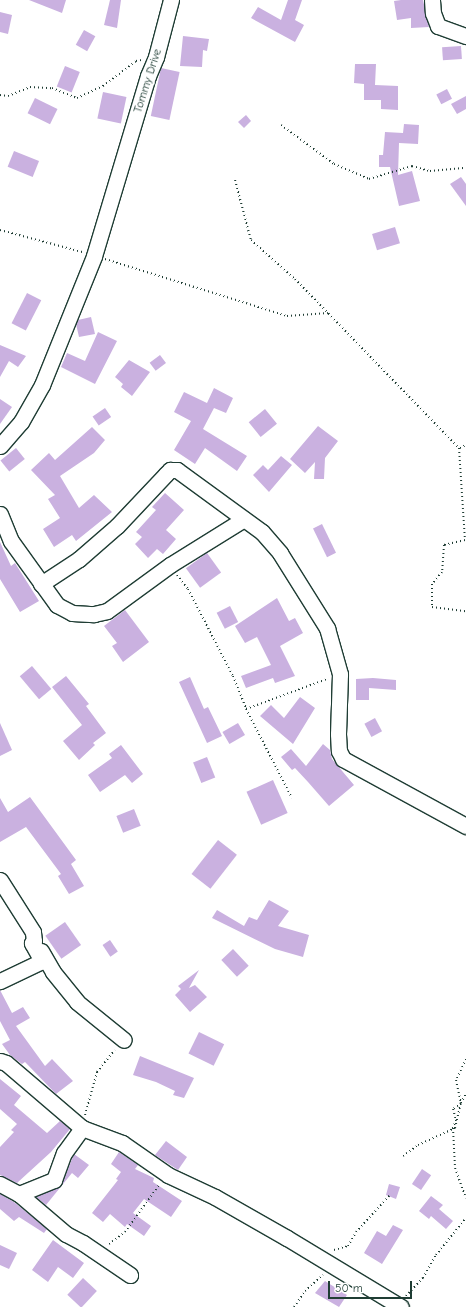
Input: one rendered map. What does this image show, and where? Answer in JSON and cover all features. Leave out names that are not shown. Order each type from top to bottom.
[{"type":"street","name":"Tommy Drive","points":[[0,446],[21,422],[42,385],[94,256],[148,76],[156,57],[171,0]]},
{"type":"street","points":[[432,0],[433,13],[438,26],[466,36]]},
{"type":"street","points":[[41,584],[80,558],[117,526],[170,470],[177,470],[262,532],[280,553],[323,622],[340,674],[338,734],[339,751],[343,759],[466,826]]},
{"type":"street","points":[[0,514],[11,541],[41,584],[57,605],[72,614],[94,614],[107,611],[170,565],[244,519]]},
{"type":"street","points":[[0,880],[33,932],[34,941],[32,943],[42,961],[0,981]]},
{"type":"street","points":[[34,941],[53,972],[77,1002],[124,1040]]},
{"type":"street","points":[[0,1061],[6,1063],[82,1128],[122,1143],[168,1175],[215,1197],[317,1256],[399,1306]]},
{"type":"street","points":[[19,1194],[54,1180],[64,1153],[82,1128]]},
{"type":"street","points":[[0,1184],[19,1194],[66,1234],[98,1252],[130,1275]]},
{"type":"path","points":[[0,95],[8,96],[30,87],[52,88],[77,98],[103,86],[136,61],[156,57]]},
{"type":"path","points":[[281,125],[334,164],[369,179],[412,166],[430,171],[466,168]]},
{"type":"path","points":[[235,180],[251,240],[295,279],[459,448],[465,540],[444,545],[442,572],[432,584],[432,608],[466,612]]},
{"type":"path","points":[[0,230],[94,256],[287,316],[328,313]]},
{"type":"path","points":[[459,448],[466,445]]},
{"type":"path","points":[[170,565],[188,589],[233,676],[246,709],[292,798]]},
{"type":"path","points":[[246,709],[340,674]]},
{"type":"path","points":[[82,1128],[97,1072],[124,1040]]},
{"type":"path","points":[[403,1156],[418,1145],[456,1128],[460,1103],[456,1080],[466,1059]]},
{"type":"path","points":[[466,1093],[460,1103],[452,1109],[456,1120],[453,1128],[455,1168],[466,1198]]},
{"type":"path","points":[[98,1252],[125,1232],[159,1185]]},
{"type":"path","points":[[317,1256],[348,1246],[356,1232],[390,1195]]},
{"type":"path","points":[[399,1306],[423,1278],[436,1255],[466,1218]]},
{"type":"path","points":[[294,1307],[305,1291],[333,1267]]},
{"type":"building","points":[[29,0],[66,0],[62,13]]},
{"type":"building","points":[[110,0],[121,0],[117,28],[104,25]]},
{"type":"building","points":[[288,0],[302,0],[295,20],[304,25],[295,42],[251,18],[258,7],[281,20]]},
{"type":"building","points":[[423,0],[429,27],[411,28],[411,18],[397,20],[394,1]]},
{"type":"building","points":[[0,12],[12,15],[8,34],[0,32]]},
{"type":"building","points":[[84,30],[95,36],[87,51],[76,45]]},
{"type":"building","points":[[183,36],[209,39],[207,51],[203,50],[202,67],[180,66]]},
{"type":"building","points":[[461,46],[462,59],[443,60],[442,47]]},
{"type":"building","points":[[355,64],[376,64],[375,85],[398,86],[398,110],[381,109],[381,100],[364,100],[364,84],[354,83]]},
{"type":"building","points":[[65,66],[80,72],[72,92],[57,86]]},
{"type":"building","points":[[161,68],[180,72],[169,120],[151,116]]},
{"type":"building","points":[[447,89],[452,99],[441,104],[436,94]]},
{"type":"building","points":[[103,92],[126,97],[121,123],[97,118]]},
{"type":"building","points":[[466,96],[466,109],[457,114],[451,104]]},
{"type":"building","points":[[35,98],[57,109],[50,124],[28,113]]},
{"type":"building","points":[[246,115],[251,121],[244,128],[238,122]]},
{"type":"building","points":[[404,124],[419,125],[418,144],[399,143],[398,175],[412,171],[420,201],[399,206],[390,167],[379,167],[379,155],[383,155],[385,132],[403,133]]},
{"type":"building","points":[[14,151],[39,161],[33,177],[8,167]]},
{"type":"building","points":[[461,177],[466,184],[466,206],[450,184]]},
{"type":"building","points":[[395,227],[400,243],[377,250],[372,234]]},
{"type":"building","points":[[27,293],[41,300],[26,331],[12,323]]},
{"type":"building","points":[[91,317],[95,334],[79,337],[76,324],[78,320]]},
{"type":"building","points":[[98,332],[117,341],[95,384],[61,367],[67,353],[85,361]]},
{"type":"building","points":[[0,345],[26,356],[18,367],[9,361],[0,377]]},
{"type":"building","points":[[160,355],[166,363],[156,371],[150,363]]},
{"type":"building","points":[[129,360],[150,372],[132,396],[121,387],[123,384],[115,377]]},
{"type":"building","points":[[214,388],[233,398],[226,413],[214,408],[203,429],[247,456],[237,471],[205,448],[195,464],[174,450],[191,421],[174,412],[184,392],[207,403]]},
{"type":"building","points":[[0,399],[12,407],[0,424]]},
{"type":"building","points":[[105,408],[111,417],[99,426],[93,416]]},
{"type":"building","points":[[265,409],[277,424],[261,437],[249,422]]},
{"type":"building","points":[[318,426],[338,441],[325,458],[324,479],[314,479],[315,462],[305,473],[290,459]]},
{"type":"building","points":[[92,427],[105,440],[94,453],[60,476],[79,508],[94,495],[112,512],[76,541],[72,535],[54,547],[43,529],[60,518],[48,499],[55,495],[31,470],[49,453],[55,460]]},
{"type":"building","points":[[16,448],[25,459],[9,471],[0,461]]},
{"type":"building","points":[[281,456],[292,465],[269,492],[253,475],[263,465],[268,470]]},
{"type":"building","points":[[165,493],[184,510],[166,530],[176,539],[163,554],[157,549],[148,558],[135,544],[142,537],[136,532],[156,510],[152,507]]},
{"type":"building","points":[[322,524],[336,553],[327,557],[313,528]]},
{"type":"building","points":[[0,542],[11,566],[15,563],[39,601],[20,612],[0,579]]},
{"type":"building","points":[[207,553],[221,572],[200,588],[186,568]]},
{"type":"building","points":[[277,598],[289,621],[295,618],[303,633],[280,646],[295,676],[275,683],[273,678],[246,688],[241,676],[271,665],[257,637],[245,643],[235,626]]},
{"type":"building","points":[[230,606],[238,622],[225,629],[217,613]]},
{"type":"building","points":[[125,610],[149,642],[123,662],[112,646],[117,643],[104,626]]},
{"type":"building","points":[[32,666],[51,689],[39,699],[20,676]]},
{"type":"building","points":[[66,676],[89,704],[86,706],[106,733],[93,743],[95,745],[79,760],[63,741],[82,725],[52,687]]},
{"type":"building","points":[[190,677],[204,709],[208,707],[222,736],[207,743],[179,682]]},
{"type":"building","points":[[373,678],[396,680],[396,690],[369,688],[369,700],[356,700],[356,679]]},
{"type":"building","points":[[300,697],[315,708],[293,744],[260,716],[271,705],[284,718]]},
{"type":"building","points":[[375,718],[382,731],[371,737],[364,724]]},
{"type":"building","points":[[0,723],[12,750],[0,756]]},
{"type":"building","points":[[238,723],[245,735],[229,744],[222,732]]},
{"type":"building","points":[[323,744],[330,750],[332,759],[354,785],[329,806],[295,768],[292,770],[281,757],[291,749],[306,766]]},
{"type":"building","points":[[121,745],[143,774],[132,783],[125,775],[100,792],[88,775],[112,758],[109,754]]},
{"type":"building","points":[[207,757],[215,777],[201,783],[193,763]]},
{"type":"building","points":[[273,780],[288,813],[261,825],[247,792]]},
{"type":"building","points":[[30,797],[76,860],[71,864],[84,886],[69,894],[58,876],[61,874],[26,827],[0,842],[0,798],[8,812]]},
{"type":"building","points":[[134,809],[141,826],[123,833],[116,816]]},
{"type":"building","points":[[218,840],[237,855],[210,889],[192,874]]},
{"type":"building","points":[[269,900],[289,911],[278,926],[309,935],[303,957],[275,949],[212,918],[217,910],[244,926],[249,917],[257,920]]},
{"type":"building","points":[[65,922],[81,945],[61,959],[45,936]]},
{"type":"building","points":[[110,940],[118,952],[110,957],[103,945]]},
{"type":"building","points":[[233,949],[249,966],[237,977],[221,960]]},
{"type":"building","points":[[199,970],[189,988],[195,985],[207,997],[190,1012],[175,995],[181,989],[178,986]]},
{"type":"building","points":[[0,990],[12,1013],[23,1007],[30,1018],[16,1026],[45,1066],[52,1059],[73,1081],[56,1094],[25,1062],[22,1064],[10,1055],[2,1044],[10,1040],[0,1021]]},
{"type":"building","points":[[199,1032],[224,1044],[214,1066],[188,1054]]},
{"type":"building","points":[[140,1056],[194,1078],[184,1098],[173,1095],[175,1091],[156,1082],[133,1075]]},
{"type":"building","points":[[0,1079],[21,1096],[14,1105],[47,1133],[60,1121],[70,1129],[51,1152],[17,1183],[0,1175],[0,1147],[14,1132],[11,1130],[17,1124],[0,1109]]},
{"type":"building","points":[[166,1141],[187,1157],[178,1170],[155,1155]]},
{"type":"building","points":[[119,1152],[138,1165],[135,1169],[154,1178],[153,1182],[182,1201],[171,1217],[144,1199],[133,1213],[151,1226],[144,1236],[127,1224],[125,1227],[110,1214],[103,1222],[92,1213],[118,1180],[116,1179],[121,1172],[111,1164]]},
{"type":"building","points":[[74,1154],[89,1165],[78,1178],[72,1173],[46,1205],[36,1197],[61,1186]]},
{"type":"building","points":[[422,1169],[431,1175],[421,1190],[412,1184]]},
{"type":"building","points":[[389,1184],[400,1187],[396,1199],[386,1195]]},
{"type":"building","points":[[0,1194],[14,1202],[47,1229],[44,1233],[19,1217],[14,1221],[0,1209]]},
{"type":"building","points":[[431,1196],[443,1205],[439,1209],[453,1221],[446,1229],[431,1216],[429,1219],[419,1211]]},
{"type":"building","points":[[393,1225],[403,1230],[382,1264],[364,1253],[377,1231],[386,1236]]},
{"type":"building","points":[[53,1240],[84,1263],[73,1278],[58,1267],[48,1282],[32,1270]]},
{"type":"building","points":[[0,1245],[17,1253],[9,1269],[0,1265]]},
{"type":"building","points":[[83,1278],[97,1291],[82,1307],[67,1295]]},
{"type":"building","points":[[325,1281],[347,1295],[339,1307],[315,1293]]}]
